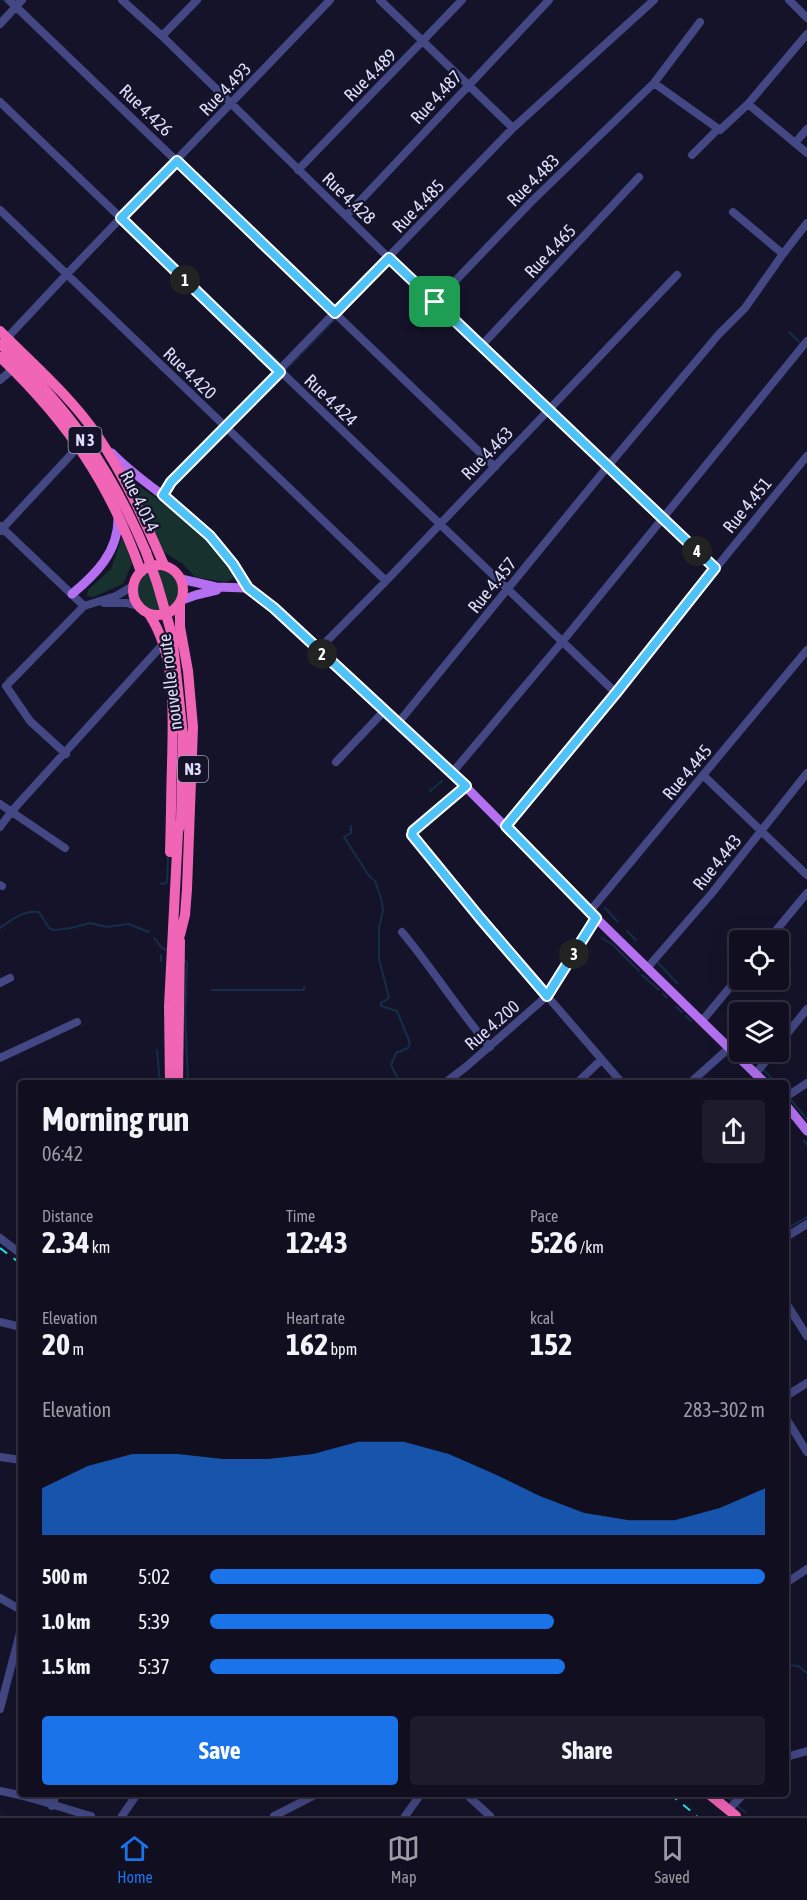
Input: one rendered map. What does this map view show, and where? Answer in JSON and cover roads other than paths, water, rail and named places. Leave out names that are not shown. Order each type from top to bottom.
[{"type":"highway","points":[[2,338],[58,388],[97,435],[147,525],[164,565]]},
{"type":"highway","name":"Rue 4.014","points":[[2,338],[79,430],[106,470],[128,510],[146,552],[168,639]]},
{"type":"highway","points":[[0,357],[79,446],[110,496],[141,572]]},
{"type":"highway","points":[[164,565],[171,568],[181,579],[184,586],[181,602],[166,614],[149,614],[135,600],[133,586],[141,572],[148,567],[164,565]]},
{"type":"highway","name":"nouvelle route","points":[[177,935],[185,915],[188,878],[193,727],[188,670],[180,627],[181,602]]},
{"type":"highway","name":"nouvelle route","points":[[149,614],[168,639],[183,735],[181,821],[183,832],[177,935],[169,1006],[170,1080]]},
{"type":"highway","name":"nouvelle route","points":[[168,639],[173,712],[169,914],[177,935],[178,1080]]},
{"type":"highway","points":[[713,1797],[736,1816]]},
{"type":"highway","points":[[725,1797],[747,1816]]},
{"type":"main road","points":[[97,435],[137,477],[163,495],[210,536],[233,564],[248,588],[274,608],[466,786],[729,1048]]},
{"type":"main road","points":[[72,594],[92,577],[110,553],[118,530],[118,513]]},
{"type":"main road","points":[[181,579],[216,587],[248,588]]},
{"type":"main road","points":[[181,602],[196,595],[231,586]]},
{"type":"main road","points":[[744,1062],[762,1080]]},
{"type":"main road","points":[[789,1109],[807,1131]]},
{"type":"street","name":"Rue 4.426","points":[[9,0],[19,3],[177,161],[495,467]]},
{"type":"street","name":"Rue 4.428","points":[[122,0],[162,36],[548,411],[715,568]]},
{"type":"street","points":[[162,36],[197,0]]},
{"type":"street","name":"Rue 4.493","points":[[2,338],[177,161],[330,0]]},
{"type":"street","points":[[380,0],[513,128]]},
{"type":"street","name":"Rue 4.489","points":[[298,170],[462,0]]},
{"type":"street","name":"Rue 4.487","points":[[346,216],[549,0]]},
{"type":"street","name":"Rue 4.485","points":[[163,495],[171,482],[280,372],[513,128],[654,0]]},
{"type":"street","points":[[789,0],[807,18]]},
{"type":"street","points":[[0,24],[19,3]]},
{"type":"street","name":"Rue 4.483","points":[[435,302],[530,203],[654,83],[700,22]]},
{"type":"street","points":[[692,155],[748,104],[807,34]]},
{"type":"street","points":[[654,83],[717,130]]},
{"type":"street","name":"Rue 4.424","points":[[0,102],[616,693]]},
{"type":"street","points":[[748,104],[807,153]]},
{"type":"street","points":[[795,143],[807,129]]},
{"type":"street","name":"Rue 4.465","points":[[482,345],[639,177]]},
{"type":"street","name":"Rue 4.420","points":[[0,210],[387,581]]},
{"type":"street","points":[[733,212],[783,254]]},
{"type":"street","name":"Rue 4.457","points":[[398,723],[608,466],[719,334],[745,308],[807,223]]},
{"type":"street","name":"Rue 4.463","points":[[318,650],[387,581],[677,275]]},
{"type":"street","points":[[452,773],[562,642],[807,341]]},
{"type":"street","points":[[0,380],[13,369]]},
{"type":"street","points":[[79,446],[1,528],[84,606]]},
{"type":"street","name":"Rue 4.451","points":[[506,826],[807,456]]},
{"type":"street","points":[[66,754],[30,721],[6,686],[84,606],[133,586]]},
{"type":"street","points":[[96,603],[127,603],[139,606]]},
{"type":"street","points":[[0,827],[168,639]]},
{"type":"street","name":"Rue 4.445","points":[[593,915],[704,776],[806,655]]},
{"type":"street","points":[[336,762],[385,710]]},
{"type":"street","name":"Rue 4.443","points":[[648,968],[712,893],[807,773]]},
{"type":"street","points":[[704,776],[807,875]]},
{"type":"street","points":[[466,786],[413,831],[412,835],[619,1080]]},
{"type":"street","points":[[0,804],[65,848]]},
{"type":"street","points":[[776,930],[807,892]]},
{"type":"street","name":"Rue 4.200","points":[[449,1080],[547,996],[593,915]]},
{"type":"street","points":[[402,932],[430,966],[460,1011],[490,1047]]},
{"type":"street","points":[[0,983],[10,978]]},
{"type":"street","points":[[702,1021],[729,988]]},
{"type":"street","points":[[789,1031],[807,1009]]},
{"type":"street","points":[[0,1058],[77,1022]]},
{"type":"street","points":[[693,1080],[729,1048]]},
{"type":"street","points":[[580,1080],[602,1060]]},
{"type":"street","points":[[756,1073],[765,1062]]},
{"type":"street","points":[[789,1095],[807,1083]]},
{"type":"street","points":[[789,1235],[807,1224]]},
{"type":"street","points":[[0,1238],[18,1252]]},
{"type":"street","points":[[789,1308],[807,1336]]},
{"type":"street","points":[[0,1322],[18,1326]]},
{"type":"street","points":[[789,1394],[807,1383]]},
{"type":"street","points":[[789,1423],[807,1452]]},
{"type":"street","points":[[0,1456],[18,1459]]},
{"type":"street","points":[[789,1581],[807,1569]]},
{"type":"street","points":[[0,1599],[18,1608]]},
{"type":"street","points":[[0,1709],[18,1640]]},
{"type":"street","points":[[789,1756],[807,1751]]},
{"type":"street","points":[[0,1791],[18,1793]]},
{"type":"street","points":[[31,1797],[52,1806],[91,1816]]},
{"type":"street","points":[[52,1806],[55,1797]]},
{"type":"street","points":[[122,1816],[135,1797]]},
{"type":"street","points":[[274,1816],[311,1797]]},
{"type":"street","points":[[405,1816],[419,1797]]},
{"type":"street","points":[[469,1797],[490,1816]]},
{"type":"street","points":[[734,1805],[741,1797]]},
{"type":"waterway","points":[[3,0],[7,3]]},
{"type":"waterway","points":[[152,243],[159,249]]},
{"type":"waterway","points":[[162,251],[200,287]]},
{"type":"waterway","points":[[216,303],[234,320]]},
{"type":"waterway","points":[[302,353],[334,320]]},
{"type":"waterway","points":[[240,325],[250,335]]},
{"type":"waterway","points":[[789,332],[799,342]]},
{"type":"waterway","points":[[252,337],[279,362]]},
{"type":"waterway","points":[[286,371],[300,355]]},
{"type":"waterway","points":[[743,540],[759,521]]},
{"type":"waterway","points":[[674,627],[685,612]]},
{"type":"waterway","points":[[6,679],[13,674]]},
{"type":"waterway","points":[[430,791],[442,781]]},
{"type":"waterway","points":[[351,826],[351,833],[344,837],[369,876],[375,881],[381,898],[383,910],[379,928],[379,959],[389,998],[381,1003],[381,1006],[397,1011],[410,1043],[408,1048],[396,1053],[391,1065],[398,1080]]},
{"type":"waterway","points":[[167,882],[168,858]]},
{"type":"waterway","points":[[161,884],[166,883]]},
{"type":"waterway","points":[[605,908],[618,922]]},
{"type":"waterway","points":[[0,928],[18,916],[39,912],[49,928],[54,930],[90,923],[107,927],[128,924],[149,932]]},
{"type":"waterway","points":[[627,931],[636,940]]},
{"type":"waterway","points":[[154,938],[162,948],[169,951]]},
{"type":"waterway","points":[[602,938],[613,945],[639,971]]},
{"type":"waterway","points":[[161,955],[161,961]]},
{"type":"waterway","points":[[184,960],[187,963],[185,1012],[188,1080]]},
{"type":"waterway","points":[[658,963],[677,983]]},
{"type":"waterway","points":[[642,975],[659,990]]},
{"type":"waterway","points":[[212,990],[304,990],[304,987]]},
{"type":"waterway","points":[[663,994],[667,998]]},
{"type":"waterway","points":[[676,1007],[682,1012]]},
{"type":"waterway","points":[[686,1016],[691,1021]]},
{"type":"waterway","points":[[157,1050],[160,1080]]},
{"type":"waterway","points":[[762,1068],[773,1080]]},
{"type":"waterway","points":[[790,1099],[807,1119]]},
{"type":"waterway","points":[[804,1141],[807,1145]]},
{"type":"waterway","points":[[789,1227],[807,1217]]},
{"type":"waterway","points":[[789,1665],[798,1666],[807,1673]]},
{"type":"waterway","points":[[727,1797],[745,1812]]},
{"type":"railway","points":[[0,1248],[18,1262]]},
{"type":"railway","points":[[674,1797],[697,1816]]}]
